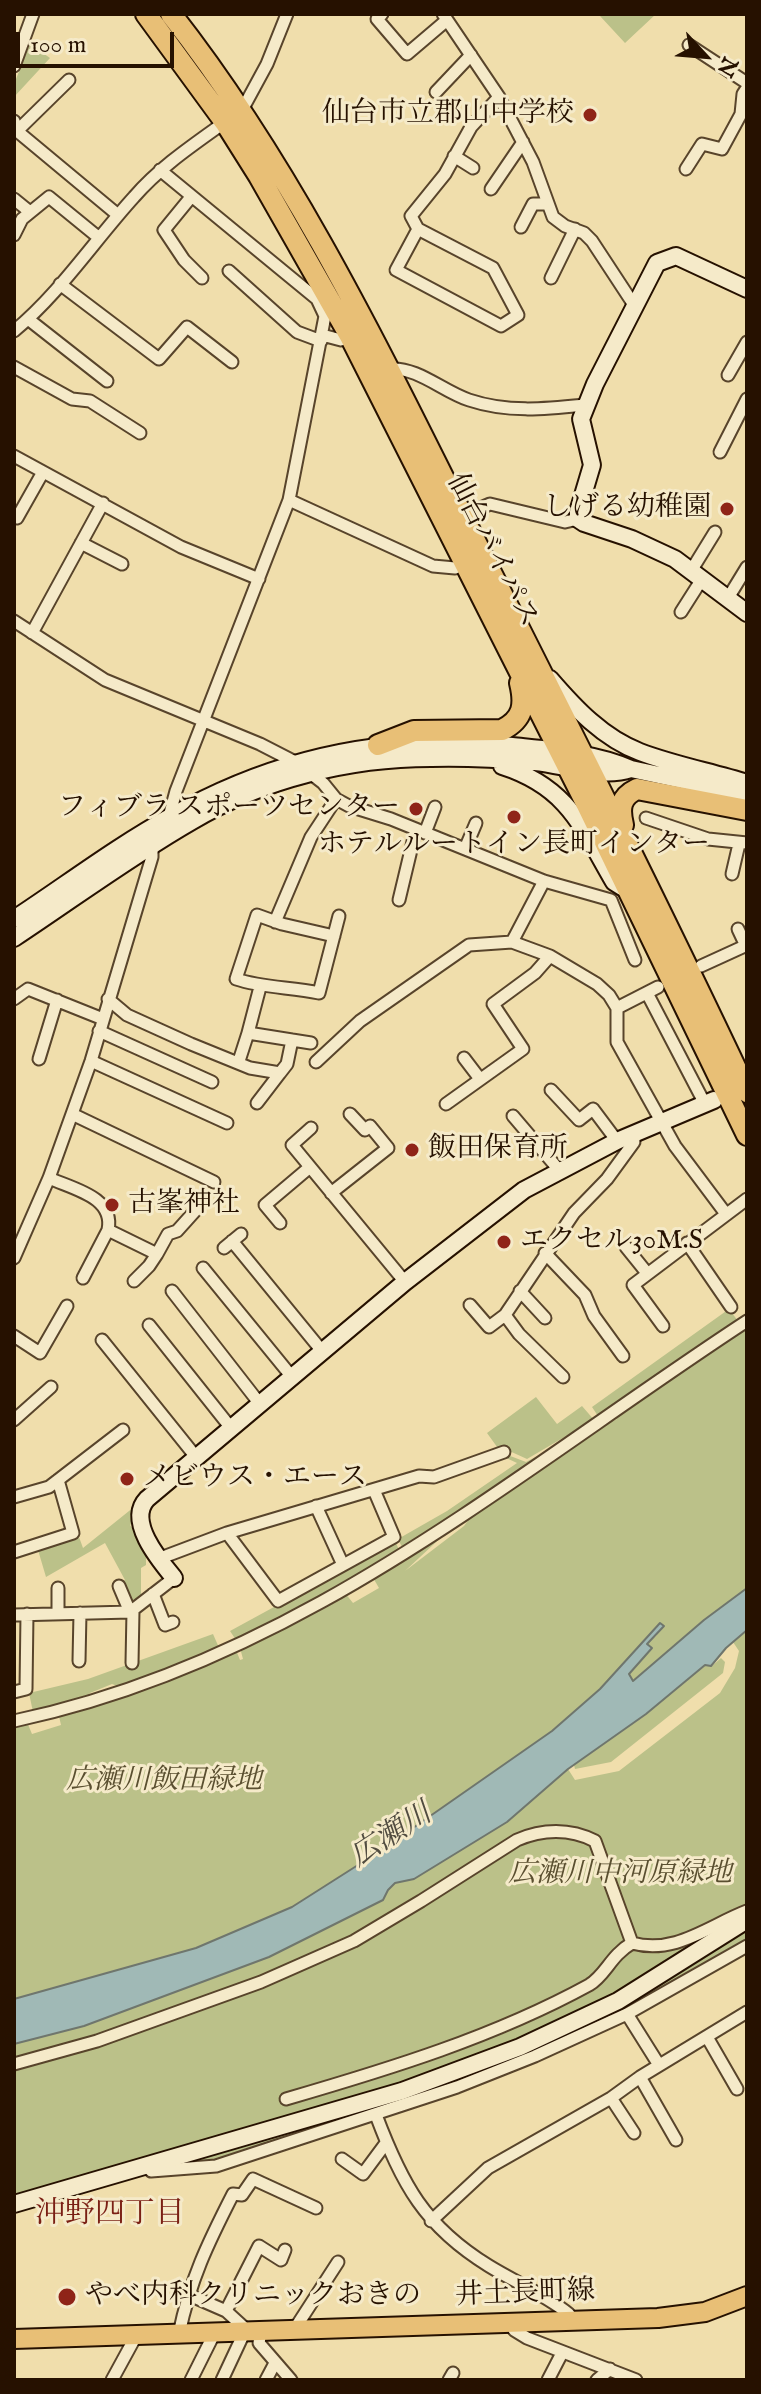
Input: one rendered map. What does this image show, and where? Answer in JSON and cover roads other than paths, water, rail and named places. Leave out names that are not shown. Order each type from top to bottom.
[{"type":"highway","name":"仙台バイパス","points":[[146,14],[233,117],[350,336],[515,661],[627,840],[747,1092]]},
{"type":"highway","name":"仙台バイパス","points":[[171,14],[233,117],[338,274],[390,369],[538,665],[630,893],[747,1135]]},
{"type":"highway","points":[[378,745],[414,731],[490,731],[509,727],[518,719],[523,706],[515,661]]},
{"type":"highway","points":[[627,840],[620,805],[637,789],[747,810]]},
{"type":"main road","name":"井土長町線","points":[[14,2339],[570,2323],[685,2316],[747,2296]]},
{"type":"street","points":[[14,66],[33,14]]},
{"type":"street","points":[[14,331],[60,284],[98,237],[160,170],[233,117],[267,64],[287,14]]},
{"type":"street","points":[[382,14],[377,19],[407,54],[445,17],[499,97],[523,142],[553,217],[592,241],[634,305]]},
{"type":"street","points":[[686,169],[702,144],[722,149],[741,114],[747,86],[689,45]]},
{"type":"street","points":[[436,92],[471,55]]},
{"type":"street","points":[[69,80],[16,126],[118,215]]},
{"type":"street","points":[[418,229],[396,270],[501,326],[518,315],[493,268],[418,229],[411,216],[445,174],[471,127],[499,97]]},
{"type":"street","points":[[491,189],[523,142]]},
{"type":"street","points":[[454,156],[473,168]]},
{"type":"street","points":[[160,170],[317,299],[325,316],[289,500],[176,791],[169,817]]},
{"type":"street","points":[[14,235],[22,219],[49,197],[98,237]]},
{"type":"street","points":[[191,197],[164,230],[184,260],[202,278]]},
{"type":"street","points":[[14,199],[30,212]]},
{"type":"street","points":[[521,227],[533,204],[547,204]]},
{"type":"street","points":[[551,278],[575,229]]},
{"type":"street","points":[[578,519],[592,465],[581,419],[585,405],[657,263],[676,256],[747,289]]},
{"type":"street","points":[[229,271],[297,332],[341,340],[350,336]]},
{"type":"street","points":[[60,284],[159,359],[187,327],[232,362]]},
{"type":"street","points":[[28,319],[107,381]]},
{"type":"street","points":[[728,375],[747,342]]},
{"type":"street","points":[[14,367],[72,399],[90,401],[140,433]]},
{"type":"street","points":[[390,369],[405,368],[467,399],[503,409],[538,410],[585,405]]},
{"type":"street","points":[[720,452],[747,399]]},
{"type":"street","points":[[14,456],[181,547],[259,579]]},
{"type":"street","points":[[17,518],[43,472]]},
{"type":"street","points":[[289,500],[433,566],[455,568],[465,563]]},
{"type":"street","points":[[32,633],[103,503]]},
{"type":"street","points":[[462,516],[490,504],[565,522],[578,519],[656,549],[747,613]]},
{"type":"street","points":[[681,612],[715,532]]},
{"type":"street","points":[[81,543],[122,564]]},
{"type":"street","points":[[728,598],[747,567]]},
{"type":"street","points":[[14,621],[105,680],[260,744],[297,763],[312,773],[336,799],[349,806],[544,881],[611,900],[635,960]]},
{"type":"street","points":[[538,665],[585,717],[627,746],[747,783]]},
{"type":"street","points":[[14,919],[169,817],[240,782],[297,763],[378,745],[477,743],[575,761],[618,774],[631,769],[747,794]]},
{"type":"street","points":[[14,938],[194,819],[255,791],[312,773],[380,761],[429,758],[575,761]]},
{"type":"street","points":[[480,759],[532,778],[556,793],[580,823],[614,882],[630,893]]},
{"type":"street","points":[[275,922],[311,837],[336,799]]},
{"type":"street","points":[[399,900],[420,831],[435,807]]},
{"type":"street","points":[[646,818],[708,839],[743,843],[732,874]]},
{"type":"street","points":[[465,849],[476,823]]},
{"type":"street","points":[[14,1258],[17,1244],[49,1178],[91,1061],[152,857],[152,846]]},
{"type":"street","points":[[512,942],[544,881]]},
{"type":"street","points":[[334,936],[257,915],[236,979],[260,987],[288,987],[319,993],[334,936],[339,916]]},
{"type":"street","points":[[701,966],[745,949],[738,929]]},
{"type":"street","points":[[316,1062],[360,1021],[469,945],[512,942],[550,956],[597,984],[609,995],[617,1008],[617,1042],[675,1146],[726,1214]]},
{"type":"street","points":[[446,1104],[523,1049],[493,1004],[535,973],[550,956]]},
{"type":"street","points":[[239,1061],[260,987]]},
{"type":"street","points":[[14,999],[28,989],[103,1019]]},
{"type":"street","points":[[14,1615],[131,1611],[174,1578],[147,1543],[142,1505],[196,1457],[405,1282],[504,1204],[559,1170],[617,1141],[709,1102],[652,990],[617,1008]]},
{"type":"street","points":[[108,999],[127,1015],[250,1068],[280,1073]]},
{"type":"street","points":[[39,1059],[48,1049],[57,1000]]},
{"type":"street","points":[[99,1031],[212,1082]]},
{"type":"street","points":[[248,1033],[311,1043]]},
{"type":"street","points":[[257,1103],[287,1064],[292,1040]]},
{"type":"street","points":[[464,1058],[480,1079]]},
{"type":"street","points":[[91,1061],[227,1123]]},
{"type":"street","points":[[551,1090],[579,1120],[593,1109],[617,1141]]},
{"type":"street","points":[[72,1114],[214,1182]]},
{"type":"street","points":[[331,1193],[388,1148],[370,1126],[365,1130],[350,1114]]},
{"type":"street","points":[[513,1116],[559,1170]]},
{"type":"street","points":[[311,1128],[289,1147],[310,1167],[405,1282]]},
{"type":"street","points":[[470,1305],[484,1331],[505,1315],[574,1213],[607,1179],[634,1142],[633,1134]]},
{"type":"street","points":[[280,1223],[265,1205],[310,1167]]},
{"type":"street","points":[[49,1178],[102,1202],[109,1215],[108,1230],[83,1278]]},
{"type":"street","points":[[663,1326],[633,1285],[747,1199]]},
{"type":"street","points":[[134,1281],[157,1254],[168,1234],[177,1231],[195,1211]]},
{"type":"street","points":[[108,1230],[157,1254]]},
{"type":"street","points":[[232,1241],[322,1351]]},
{"type":"street","points":[[687,1243],[731,1307]]},
{"type":"street","points":[[626,1247],[647,1273]]},
{"type":"street","points":[[545,1253],[585,1295],[594,1316],[623,1356]]},
{"type":"street","points":[[203,1268],[292,1377]]},
{"type":"street","points":[[172,1291],[260,1404]]},
{"type":"street","points":[[520,1291],[545,1318]]},
{"type":"street","points":[[17,1343],[40,1353],[67,1306]]},
{"type":"street","points":[[505,1315],[519,1334],[563,1377]]},
{"type":"street","points":[[14,1721],[93,1700],[221,1654],[324,1602],[502,1491],[747,1321]]},
{"type":"street","points":[[149,1325],[231,1428]]},
{"type":"street","points":[[102,1340],[196,1457]]},
{"type":"street","points":[[14,1420],[51,1387]]},
{"type":"street","points":[[14,1497],[49,1487],[123,1430]]},
{"type":"street","points":[[158,1559],[227,1533],[419,1476],[434,1477],[504,1452]]},
{"type":"street","points":[[14,1552],[73,1533],[58,1480]]},
{"type":"street","points":[[227,1533],[278,1601],[394,1537],[374,1490]]},
{"type":"street","points":[[316,1506],[343,1565]]},
{"type":"street","points":[[119,1586],[131,1611],[132,1663]]},
{"type":"street","points":[[58,1588],[58,1613]]},
{"type":"street","points":[[153,1594],[165,1625],[173,1622]]},
{"type":"street","points":[[79,1661],[80,1613]]},
{"type":"street","points":[[14,1692],[26,1689],[27,1614]]},
{"type":"street","points":[[14,2064],[97,2041],[261,1982],[354,1941],[531,1833],[570,1832],[595,1841],[632,1943]]},
{"type":"street","points":[[286,2099],[416,2060],[556,2002],[592,1983],[601,1976],[618,1951],[632,1943],[655,1947],[682,1942],[747,1911]]},
{"type":"street","points":[[14,2204],[402,2091],[520,2047],[618,2001],[747,1920]]},
{"type":"street","points":[[147,2165],[151,2171],[216,2166],[376,2115],[522,2061],[627,2014],[747,1946]]},
{"type":"street","points":[[431,2221],[488,2168],[611,2098],[747,2012]]},
{"type":"street","points":[[627,2014],[659,2065]]},
{"type":"street","points":[[707,2037],[737,2089]]},
{"type":"street","points":[[640,2077],[676,2140]]},
{"type":"street","points":[[611,2098],[634,2133]]},
{"type":"street","points":[[376,2115],[397,2171],[431,2221],[486,2264],[556,2303],[569,2314],[570,2323]]},
{"type":"street","points":[[342,2159],[363,2174],[386,2143]]},
{"type":"street","points":[[179,2334],[187,2294],[201,2257],[233,2194],[242,2195],[253,2179],[316,2208]]},
{"type":"street","points":[[226,2311],[259,2246],[281,2260],[285,2250]]},
{"type":"street","points":[[294,2330],[338,2262]]},
{"type":"street","points":[[187,2294],[226,2311],[251,2332],[291,2380]]},
{"type":"street","points":[[513,2324],[514,2330],[527,2338],[636,2380]]},
{"type":"street","points":[[222,2380],[251,2332]]},
{"type":"street","points":[[191,2380],[214,2334]]},
{"type":"street","points":[[112,2380],[136,2336]]},
{"type":"street","points":[[548,2380],[562,2353]]},
{"type":"street","points":[[266,2380],[275,2363]]},
{"type":"street","points":[[597,2380],[610,2369]]},
{"type":"water","name":"広瀬川","points":[[747,1588],[747,1630],[711,1666],[705,1665],[646,1714],[568,1769],[507,1822],[414,1879],[395,1883],[383,1900],[269,1957],[84,2026],[14,2044],[14,1999],[196,1948],[292,1907],[380,1851],[552,1731],[600,1689],[660,1623],[664,1626],[647,1644],[652,1648],[629,1674],[633,1681]]},
{"type":"place","name":"仙台市立郡山中学校","points":[[590,115]]},
{"type":"place","name":"しげる幼稚園","points":[[727,509]]},
{"type":"place","name":"フィブラ スポーツセンター","points":[[416,809]]},
{"type":"place","name":"ホテルルートイン長町インター","points":[[514,817]]},
{"type":"place","name":"飯田保育所","points":[[412,1150]]},
{"type":"place","name":"古峯神社","points":[[112,1205]]},
{"type":"place","name":"エクセル30M.S","points":[[504,1242]]},
{"type":"place","name":"メビウス・エース","points":[[127,1479]]},
{"type":"place","name":"やべ内科クリニックおきの","points":[[67,2297]]},
{"type":"district","name":"沖野四丁目","points":[[110,2216]]},
{"type":"park label","name":"広瀬川飯田緑地","points":[[164,1782]]},
{"type":"park label","name":"広瀬川中河原緑地","points":[[620,1875]]}]
